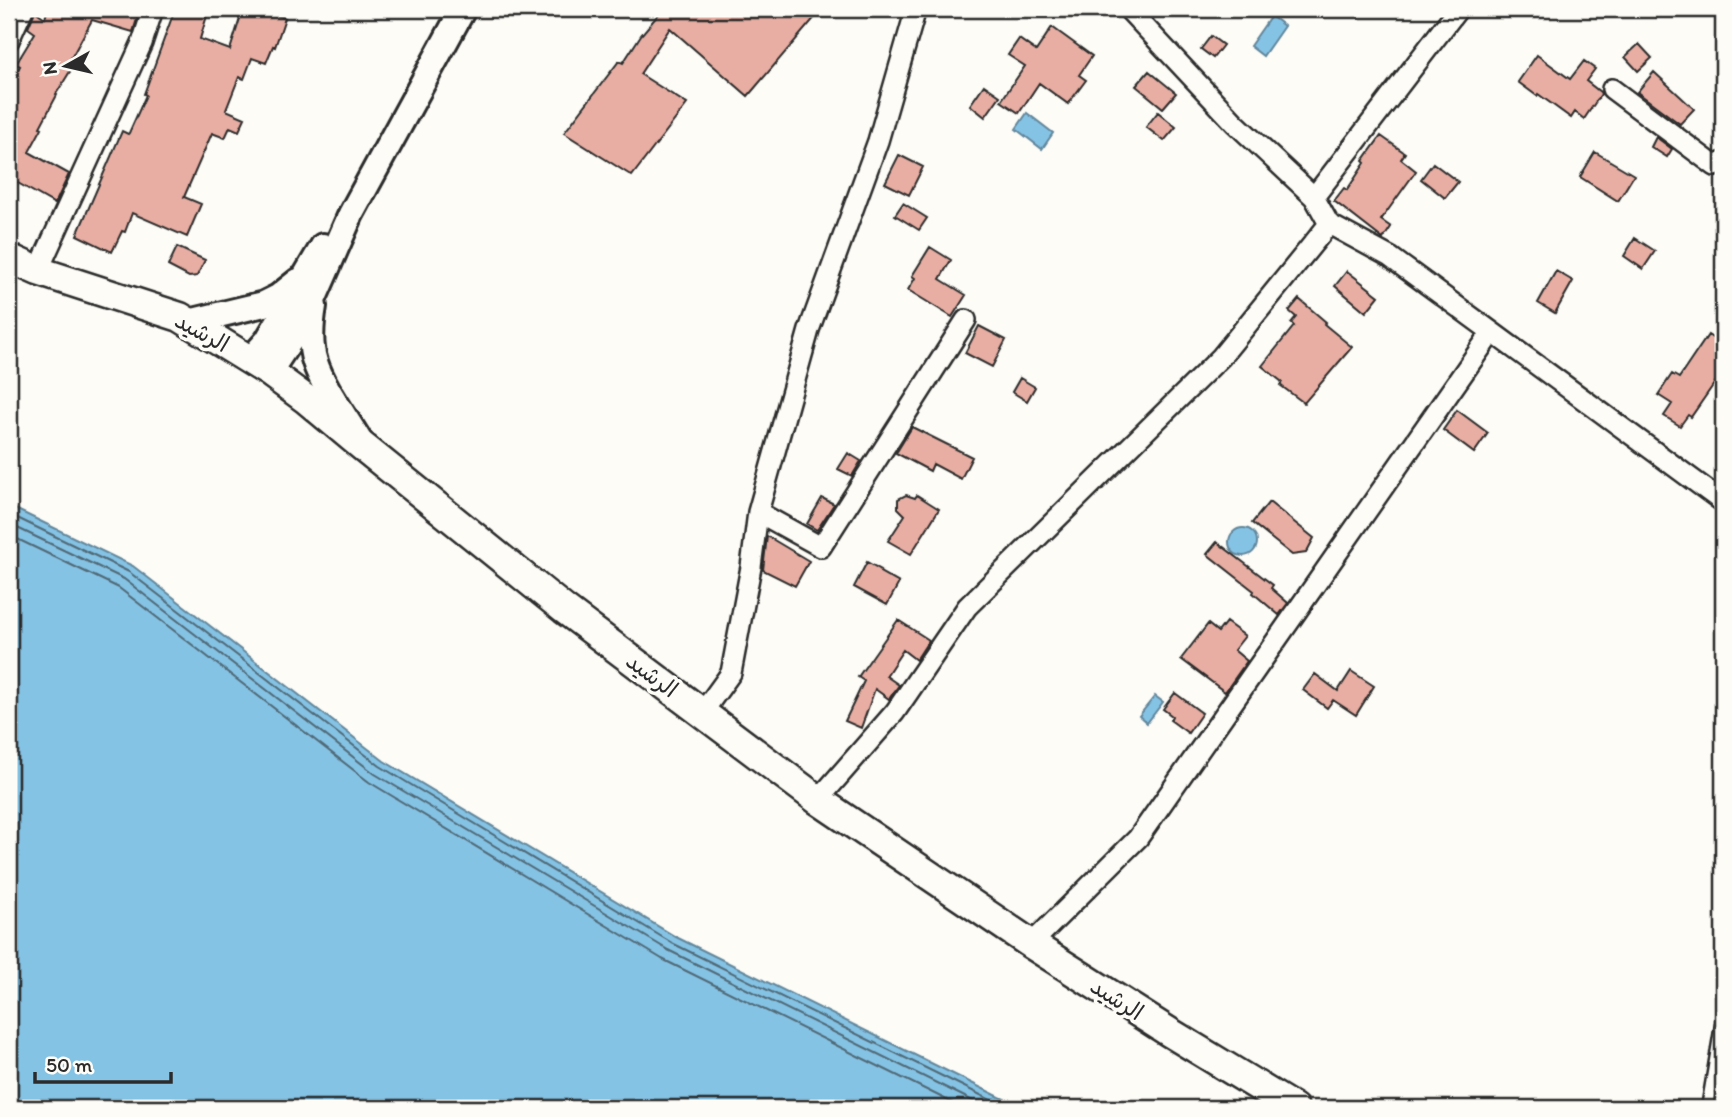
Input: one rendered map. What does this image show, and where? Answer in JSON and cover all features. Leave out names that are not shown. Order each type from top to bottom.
[{"type":"main road","name":"الرشيد","points":[[9,258],[38,271],[180,317],[260,365],[565,609],[818,800],[1031,944],[1294,1108]]},
{"type":"street","points":[[9,40],[23,9]]},
{"type":"street","points":[[38,271],[142,43],[153,9]]},
{"type":"street","points":[[260,365],[267,341],[310,286],[463,9]]},
{"type":"street","points":[[702,713],[731,673],[751,567],[758,512],[810,330],[878,141],[916,9]]},
{"type":"street","points":[[1314,197],[1458,9]]},
{"type":"street","points":[[1134,11],[1235,123],[1314,197],[1329,224],[1390,257],[1723,502]]},
{"type":"street","points":[[1612,89],[1715,166],[1723,162]]},
{"type":"street","points":[[818,800],[895,712],[967,607],[1221,357],[1329,224]]},
{"type":"street","points":[[189,323],[264,304],[310,286]]},
{"type":"street","points":[[310,286],[315,362],[362,446]]},
{"type":"street","points":[[758,512],[821,547],[966,320]]},
{"type":"street","points":[[1031,944],[1138,838],[1492,332]]},
{"type":"lane","points":[[1707,1108],[1723,1013]]},
{"type":"water","points":[[1271,16],[1284,26],[1263,56],[1250,46]]},
{"type":"water","points":[[1027,113],[1053,133],[1042,149],[1016,129]]},
{"type":"water","points":[[9,506],[133,566],[384,761],[676,937],[1022,1108],[9,1108]]},
{"type":"water","points":[[1243,528],[1253,532],[1257,542],[1253,552],[1243,556],[1233,552],[1229,542],[1233,532]]},
{"type":"water","points":[[1155,696],[1163,702],[1147,723],[1139,716]]},
{"type":"building","points":[[48,9],[140,9],[133,32],[92,20],[69,62],[74,65],[56,94],[29,152],[69,174],[55,204],[9,178],[9,86],[20,66],[16,64],[35,33],[28,28],[35,11],[45,18]]},
{"type":"building","points":[[175,9],[209,9],[200,39],[230,50],[243,9],[256,9],[285,18],[266,63],[252,58],[244,79],[239,77],[226,110],[245,118],[239,131],[230,127],[225,138],[212,133],[184,197],[201,204],[187,237],[132,213],[125,232],[122,231],[112,252],[77,235],[122,131],[129,133],[146,95],[144,94]]},
{"type":"building","points":[[663,9],[822,9],[748,96],[670,28],[640,74],[687,104],[632,176],[564,133],[619,61],[623,63],[641,35]]},
{"type":"building","points":[[1052,27],[1092,56],[1079,75],[1086,80],[1068,104],[1039,83],[1019,113],[1001,101],[1025,66],[1008,55],[1019,39],[1036,51]]},
{"type":"building","points":[[1211,36],[1223,45],[1213,58],[1201,49]]},
{"type":"building","points":[[1639,44],[1652,58],[1638,71],[1625,57]]},
{"type":"building","points":[[1537,55],[1570,79],[1584,61],[1595,69],[1586,81],[1601,94],[1584,119],[1575,112],[1571,118],[1518,82]]},
{"type":"building","points":[[1149,71],[1176,93],[1163,108],[1136,86]]},
{"type":"building","points":[[1654,72],[1694,109],[1680,124],[1637,92]]},
{"type":"building","points":[[984,85],[1000,96],[985,117],[970,105]]},
{"type":"building","points":[[1158,112],[1176,127],[1164,141],[1146,127]]},
{"type":"building","points":[[1381,136],[1405,153],[1401,159],[1416,171],[1381,220],[1391,227],[1383,239],[1334,201],[1344,188],[1347,190]]},
{"type":"building","points":[[1656,137],[1672,149],[1667,157],[1651,147]]},
{"type":"building","points":[[1595,152],[1634,175],[1618,201],[1580,177]]},
{"type":"building","points":[[899,155],[923,167],[909,195],[885,183]]},
{"type":"building","points":[[1433,163],[1458,182],[1445,198],[1421,179]]},
{"type":"building","points":[[903,203],[927,218],[919,230],[895,215]]},
{"type":"building","points":[[1635,238],[1655,251],[1643,269],[1624,256]]},
{"type":"building","points":[[177,247],[205,260],[197,276],[189,277],[168,266]]},
{"type":"building","points":[[930,247],[951,260],[940,279],[966,295],[952,317],[908,290],[915,278],[912,276]]},
{"type":"building","points":[[1347,271],[1379,296],[1366,312],[1335,286]]},
{"type":"building","points":[[1556,271],[1573,281],[1555,313],[1538,303]]},
{"type":"building","points":[[1299,299],[1352,347],[1304,403],[1280,385],[1282,382],[1262,366],[1294,326],[1291,323],[1296,317],[1289,311]]},
{"type":"building","points":[[979,326],[1006,340],[992,367],[965,353]]},
{"type":"building","points":[[1708,335],[1723,345],[1723,371],[1691,417],[1688,415],[1680,426],[1664,416],[1672,404],[1658,395],[1672,374],[1679,378]]},
{"type":"building","points":[[1020,378],[1035,387],[1027,401],[1012,392]]},
{"type":"building","points":[[1457,410],[1488,433],[1474,453],[1443,430]]},
{"type":"building","points":[[912,427],[972,457],[961,479],[933,464],[930,471],[896,453]]},
{"type":"building","points":[[848,453],[861,461],[852,476],[838,469]]},
{"type":"building","points":[[906,495],[915,498],[917,495],[939,509],[911,554],[888,541],[905,515],[898,508],[898,499]]},
{"type":"building","points":[[822,498],[834,504],[817,530],[807,524]]},
{"type":"building","points":[[1269,502],[1314,538],[1306,553],[1292,555],[1252,523]]},
{"type":"building","points":[[767,536],[809,561],[795,586],[763,570]]},
{"type":"building","points":[[1217,542],[1273,585],[1271,588],[1288,603],[1279,615],[1253,593],[1254,591],[1207,554]]},
{"type":"building","points":[[867,562],[899,583],[887,605],[854,587]]},
{"type":"building","points":[[898,620],[929,640],[916,660],[903,650],[886,676],[899,685],[889,699],[875,689],[861,728],[845,721],[864,681],[858,677]]},
{"type":"building","points":[[1226,622],[1245,636],[1234,650],[1247,661],[1225,692],[1181,659],[1208,624],[1218,632]]},
{"type":"building","points":[[1351,671],[1374,686],[1356,715],[1333,700],[1327,708],[1303,690],[1315,674],[1338,691]]},
{"type":"building","points":[[1175,693],[1202,713],[1188,733],[1170,720],[1172,716],[1163,709]]}]
